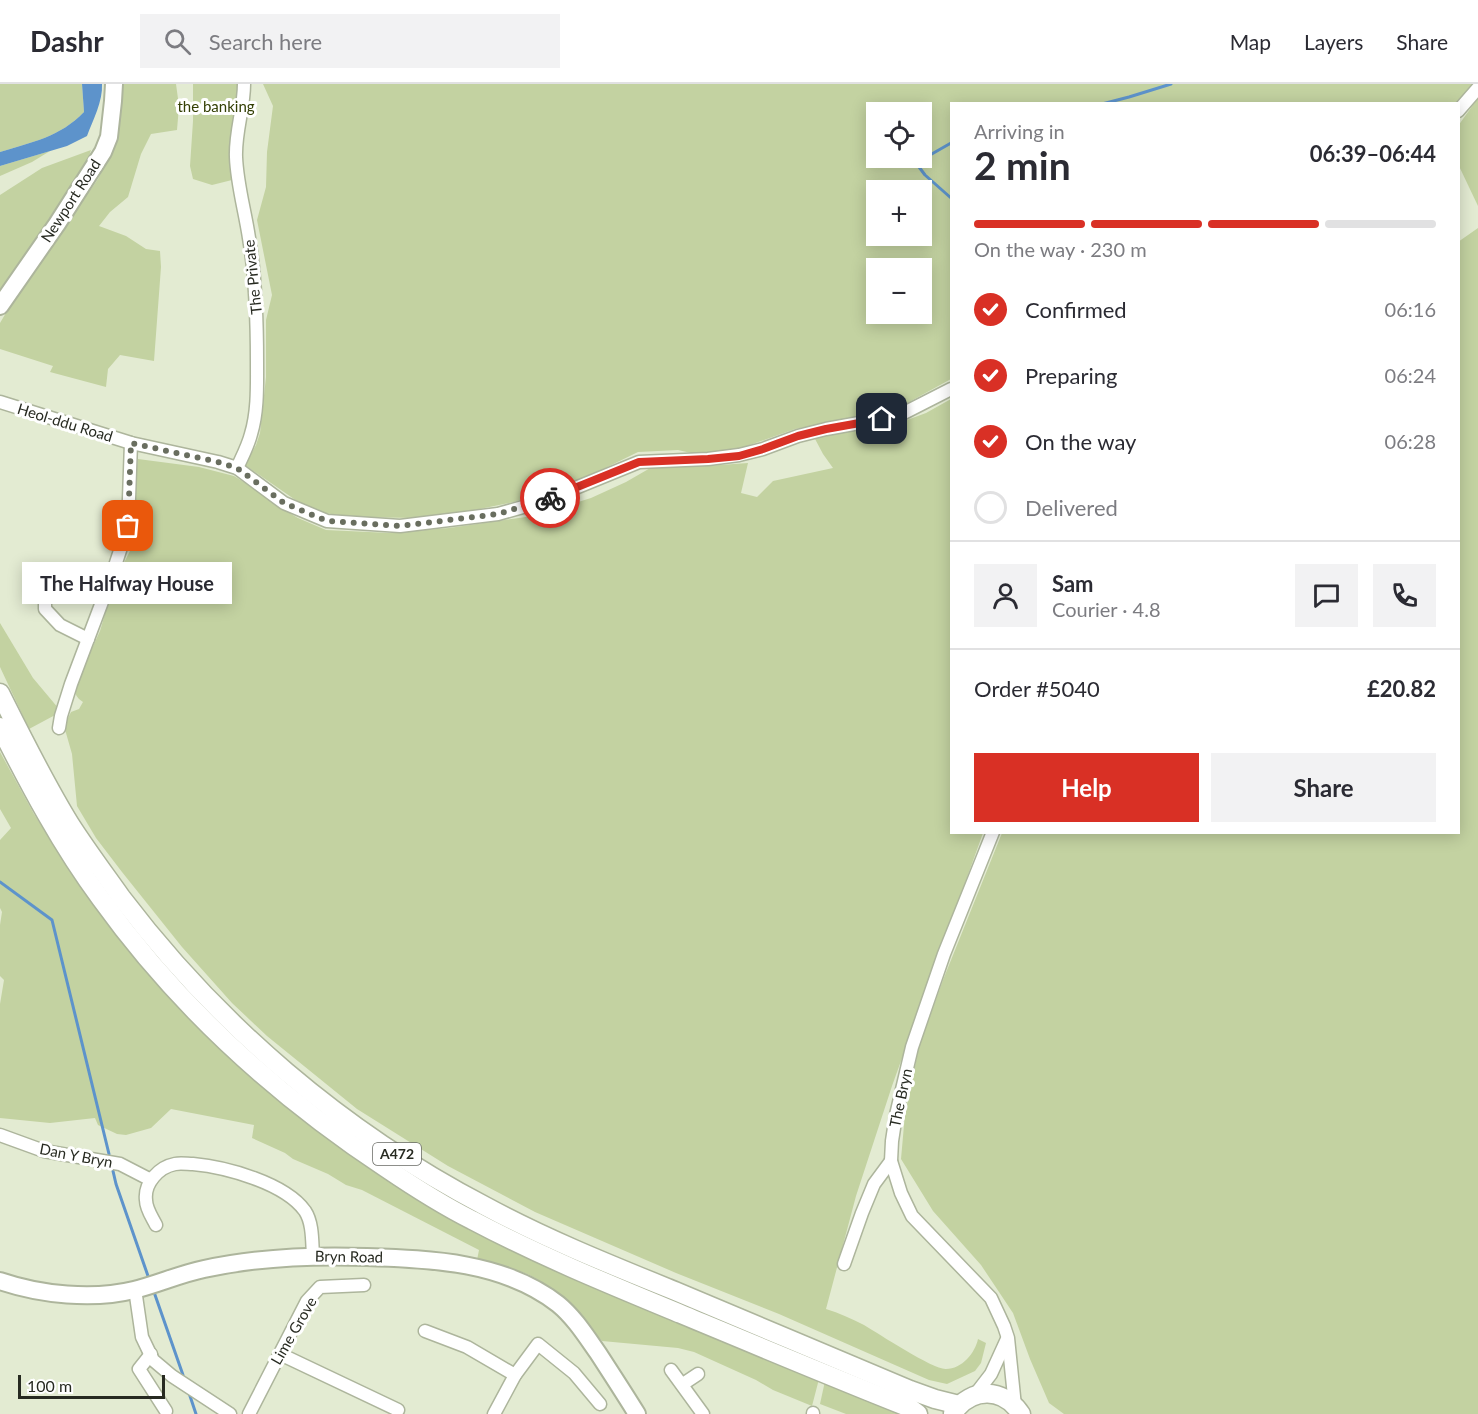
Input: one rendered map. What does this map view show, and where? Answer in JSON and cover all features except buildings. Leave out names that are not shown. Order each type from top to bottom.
[{"type":"main road","name":"A472","points":[[0,693],[33,759],[70,824],[150,934],[236,1027],[286,1071],[343,1116],[428,1174],[516,1222],[910,1390],[934,1399],[962,1405]]},
{"type":"main road","name":"A472","points":[[0,727],[53,827],[99,898],[133,942],[223,1039],[278,1089],[319,1121],[419,1190],[470,1220],[519,1244],[584,1274],[910,1408],[918,1414]]},
{"type":"main road","points":[[962,1405],[985,1394],[1007,1399],[1018,1410]]},
{"type":"street","name":"Newport Road","points":[[0,306],[57,224],[102,152],[108,137],[114,84]]},
{"type":"street","name":"The Private","points":[[237,468],[251,433],[257,388],[255,283],[236,156],[244,84]]},
{"type":"street","points":[[1460,109],[1478,88]]},
{"type":"street","points":[[237,468],[284,503],[327,521],[400,526],[498,514],[568,491],[639,462],[739,456],[798,436],[898,416],[950,390]]},
{"type":"street","name":"Heol-ddu Road","points":[[0,402],[131,443],[237,468]]},
{"type":"street","points":[[59,728],[70,684],[128,526],[131,443]]},
{"type":"street","points":[[64,581],[55,576],[45,591],[45,609],[60,625],[87,639]]},
{"type":"street","name":"The Bryn","points":[[992,834],[944,954],[912,1047],[896,1115],[891,1161],[901,1193],[912,1216],[991,1298],[1008,1338],[1018,1410]]},
{"type":"street","name":"Dan Y Bryn","points":[[0,1136],[44,1151],[120,1164],[151,1180]]},
{"type":"street","points":[[844,1264],[874,1185],[891,1161]]},
{"type":"street","points":[[156,1225],[145,1199],[147,1189],[156,1173],[176,1164],[212,1166],[236,1171],[257,1179],[291,1197],[304,1209],[310,1220],[313,1256]]},
{"type":"street","name":"Bryn Road","points":[[0,1281],[29,1289],[73,1295],[135,1289],[193,1271],[260,1259],[313,1256],[395,1258],[472,1266],[528,1285],[559,1305],[581,1328],[637,1414]]},
{"type":"street","name":"Lime Grove","points":[[249,1414],[307,1301],[320,1287],[364,1285]]},
{"type":"street","points":[[135,1289],[142,1336],[153,1360],[172,1376],[230,1414]]},
{"type":"street","points":[[425,1331],[467,1347],[515,1376]]},
{"type":"street","points":[[962,1405],[991,1374],[1008,1338]]},
{"type":"street","points":[[494,1414],[515,1376],[538,1344],[573,1373],[600,1404]]},
{"type":"street","points":[[151,1354],[139,1369],[166,1411]]},
{"type":"street","points":[[280,1354],[398,1410]]},
{"type":"street","points":[[671,1370],[703,1414]]},
{"type":"street","points":[[683,1384],[698,1374]]},
{"type":"green space","points":[[0,84],[82,84],[84,112],[55,133],[0,152]]},
{"type":"green space","points":[[121,84],[176,84],[179,106],[177,130],[151,134],[141,154],[128,197],[110,212],[99,226],[126,236],[146,249],[160,251],[161,267],[154,361],[120,355],[108,369],[106,387],[50,372],[53,366],[0,349],[0,323],[98,179],[110,155]]},
{"type":"green space","name":"the banking","points":[[193,84],[240,84],[232,180],[212,185],[193,179],[190,166]]},
{"type":"green space","points":[[263,84],[1474,84],[1460,102],[950,102],[950,380],[900,407],[870,415],[795,429],[744,447],[712,453],[691,453],[678,450],[638,452],[589,476],[514,502],[465,512],[416,518],[354,517],[317,512],[245,465],[260,433],[266,377],[266,320],[272,295],[257,220],[266,187],[267,152],[273,106]]},
{"type":"green space","points":[[1478,98],[1478,206],[1460,168],[1460,123]]},
{"type":"green space","points":[[91,150],[87,163],[0,291],[0,195],[42,168]]},
{"type":"green space","points":[[50,151],[32,162],[0,176],[0,166]]},
{"type":"green space","points":[[1478,228],[1478,1414],[1064,1414],[1049,1403],[1013,1313],[981,1265],[933,1211],[901,1159],[905,1114],[919,1047],[943,980],[1002,834],[1460,834],[1460,241]]},
{"type":"green space","points":[[950,400],[950,834],[983,834],[892,1086],[856,1196],[826,1309],[864,1325],[940,1368],[952,1368],[962,1363],[971,1355],[978,1339],[986,1343],[981,1363],[975,1371],[947,1384],[929,1380],[779,1314],[676,1273],[535,1212],[448,1166],[357,1109],[267,1036],[232,1003],[182,947],[122,872],[96,838],[77,806],[72,754],[64,726],[71,712],[79,709],[83,702],[76,695],[75,685],[100,631],[115,580],[130,551],[137,529],[132,517],[138,459],[199,467],[234,476],[298,518],[326,530],[390,533],[449,528],[533,516],[591,498],[652,467],[748,463],[741,493],[757,497],[773,481],[833,468],[814,437],[899,423],[926,413]]},
{"type":"green space","points":[[0,623],[33,678],[59,709],[57,714],[29,729],[0,667]]},
{"type":"green space","points":[[0,752],[34,814],[103,915],[372,1169],[819,1379],[812,1406],[694,1352],[678,1348],[602,1341],[566,1301],[546,1284],[522,1272],[477,1260],[479,1250],[362,1190],[346,1185],[252,1138],[254,1125],[171,1109],[151,1128],[126,1135],[117,1134],[98,1125],[95,1118],[50,1123],[0,1118],[0,1004],[4,980],[0,976],[2,912],[0,908],[0,840],[11,828],[0,809]]},
{"type":"green space","points":[[825,1381],[900,1414],[846,1414],[820,1404]]},
{"type":"water","points":[[82,84],[102,84],[99,104],[87,136],[67,146],[0,166],[0,152],[55,133],[84,112]]},
{"type":"waterway","points":[[1110,102],[1171,84]]},
{"type":"waterway","points":[[950,144],[916,163],[925,175],[950,197]]},
{"type":"waterway","points":[[0,882],[52,920],[109,1154]]},
{"type":"waterway","points":[[113,1171],[148,1276]]},
{"type":"waterway","points":[[154,1292],[183,1375]]},
{"type":"waterway","points":[[189,1393],[196,1414]]},
{"type":"way so far","points":[[128,526],[131,443],[237,468],[284,503],[327,521],[400,526],[498,514],[550,498]]},
{"type":"place","name":"The Halfway House","points":[[128,526]]},
{"type":"route","points":[[550,498],[639,462],[739,456],[798,436],[882,419]]}]
